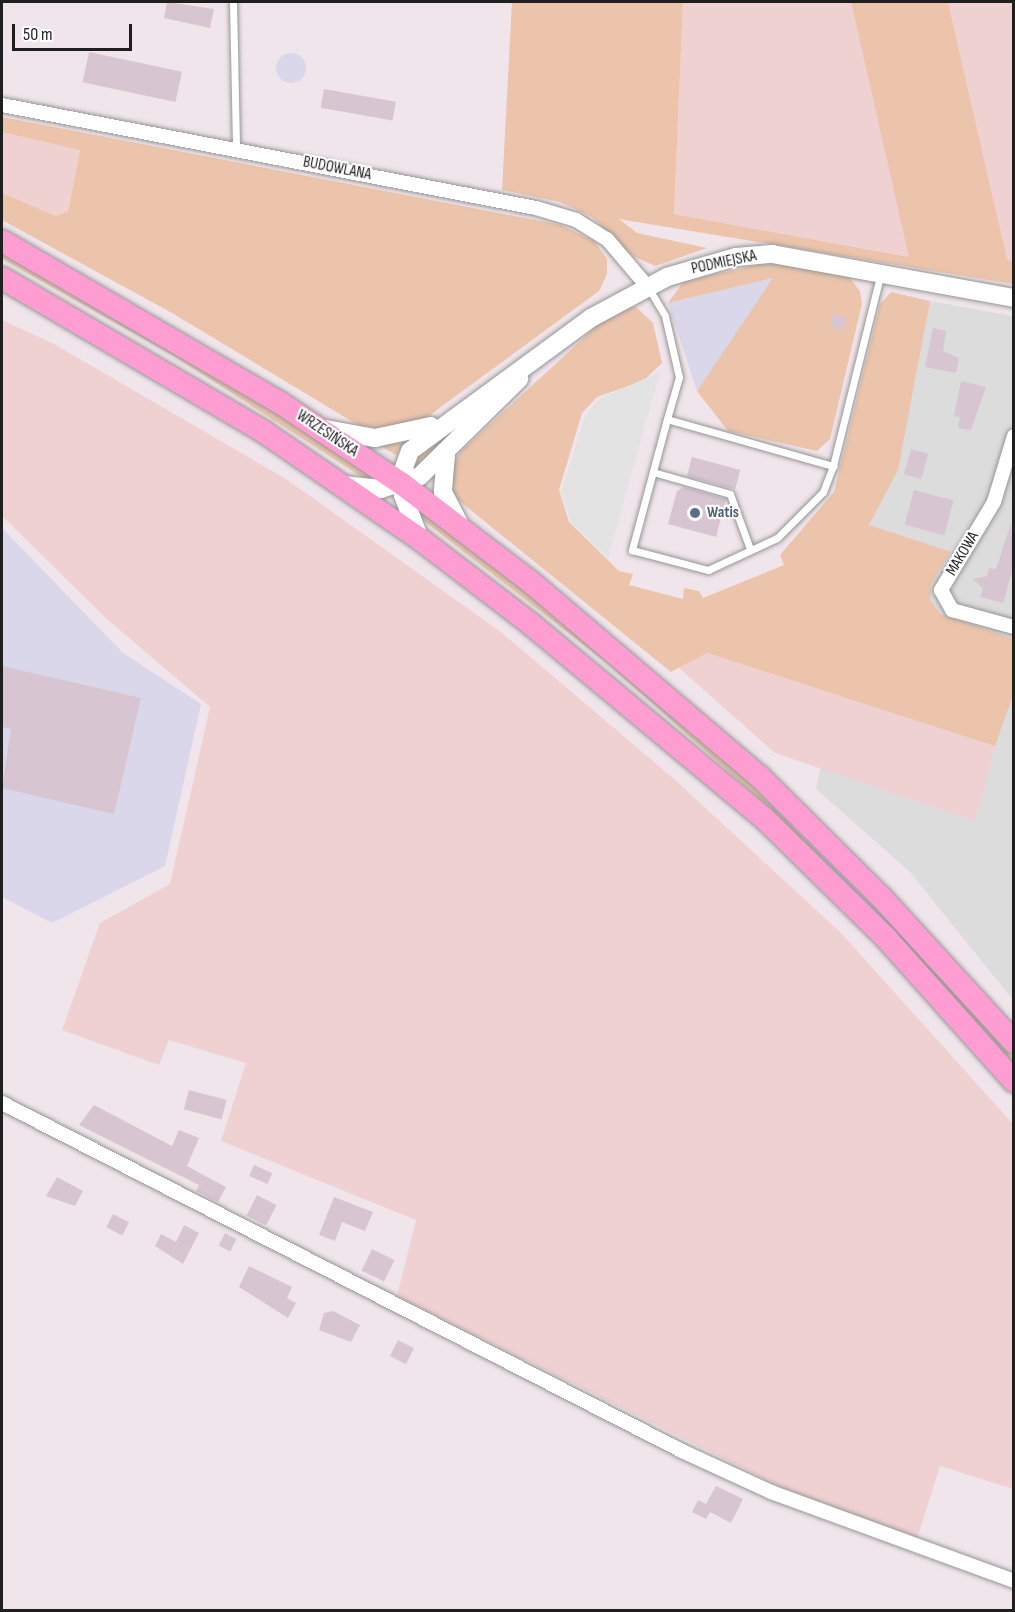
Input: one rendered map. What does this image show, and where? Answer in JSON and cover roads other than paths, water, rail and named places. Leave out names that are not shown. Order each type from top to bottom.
[{"type":"main road","name":"WRZESIŃSKA","points":[[2,241],[182,340],[402,484],[630,662],[830,844],[1014,1042]]},
{"type":"main road","name":"WRZESIŃSKA","points":[[2,278],[179,378],[421,540],[532,625],[700,761],[795,847],[1014,1081]]},
{"type":"street","name":"BUDOWLANA","points":[[2,105],[236,149],[576,220],[607,239],[647,286]]},
{"type":"street","name":"PODMIEJSKA","points":[[421,540],[409,520],[402,484],[410,451],[446,419],[530,367],[591,318],[647,286],[754,255],[881,273],[1014,298]]},
{"type":"street","name":"PODMIEJSKA","points":[[340,484],[369,489],[402,484],[446,455],[530,367]]},
{"type":"street","points":[[312,424],[375,438],[412,433],[446,419]]},
{"type":"street","name":"MAKOWA","points":[[1014,436],[994,502],[941,590],[952,610],[1014,627]]},
{"type":"street","points":[[446,455],[443,492],[466,533]]},
{"type":"street","points":[[2,1103],[682,1451],[771,1492],[1014,1581]]},
{"type":"lane","points":[[233,2],[236,149]]},
{"type":"lane","points":[[647,286],[665,316],[679,377],[632,550],[708,570],[777,538],[823,492],[833,466],[881,273]]},
{"type":"lane","points":[[667,419],[833,466]]},
{"type":"lane","points":[[653,472],[730,494],[750,549]]},
{"type":"place","name":"Watis","points":[[695,513]]}]
